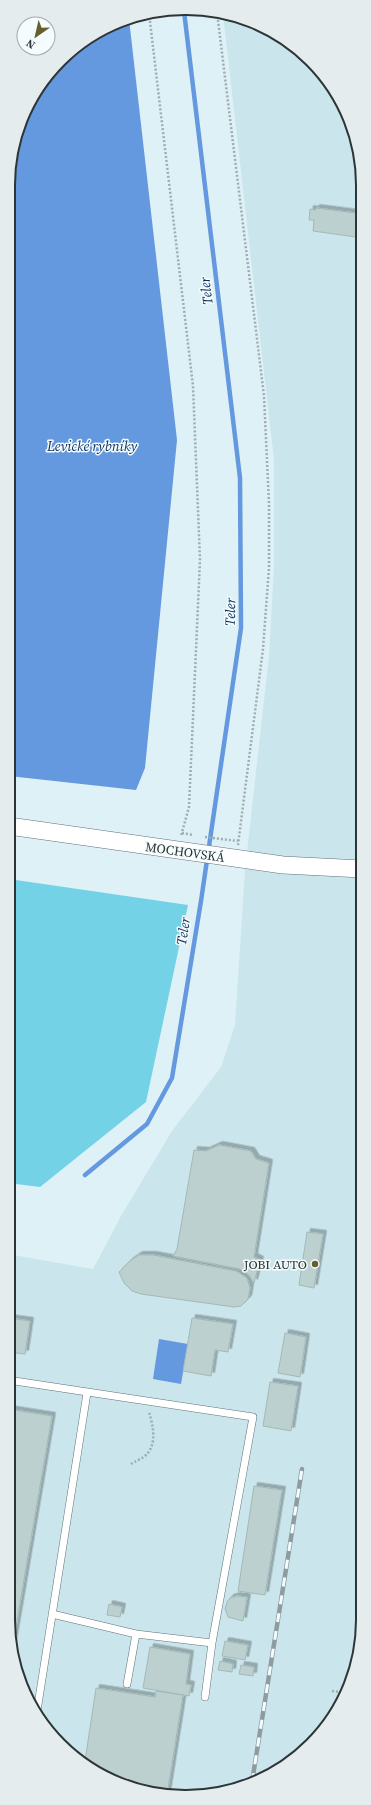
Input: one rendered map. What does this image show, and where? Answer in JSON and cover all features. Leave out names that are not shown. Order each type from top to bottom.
[{"type":"street","name":"MOCHOVSKÁ","points":[[15,827],[283,865],[356,869]]},
{"type":"lane","points":[[15,1381],[254,1417],[212,1643],[205,1697]]},
{"type":"lane","points":[[38,1705],[87,1393]]},
{"type":"lane","points":[[52,1614],[136,1634],[212,1643]]},
{"type":"lane","points":[[127,1684],[136,1634]]},
{"type":"path","points":[[217,18],[264,396],[269,504],[268,568],[263,649],[239,841],[230,858]]},
{"type":"path","points":[[150,19],[193,386],[200,560],[189,807],[185,852]]},
{"type":"path","points":[[200,836],[239,841]]},
{"type":"path","points":[[131,1464],[147,1454],[154,1439],[153,1424],[146,1402]]},
{"type":"path","points":[[332,1691],[339,1692]]},
{"type":"shaded area","points":[[224,19],[251,28],[271,38],[298,57],[314,73],[333,100],[343,120],[353,152],[356,174],[356,1631],[353,1653],[343,1685],[333,1705],[321,1723],[298,1748],[271,1767],[240,1781],[208,1789],[174,1790],[152,1787],[120,1777],[100,1767],[73,1748],[57,1732],[38,1705],[28,1685],[21,1664],[15,1631],[15,1255],[93,1269],[121,1216],[172,1131],[221,1067],[235,1025],[245,870],[269,656],[274,567],[274,460]]},
{"type":"shaded area","points":[[15,880],[188,905],[146,1102],[40,1187],[15,1184]]},
{"type":"water","name":"Levické rybníky","points":[[130,24],[177,440],[145,768],[136,790],[15,777],[16,163],[28,120],[38,100],[57,73],[82,50],[100,38]]},
{"type":"water","points":[[159,1339],[188,1344],[181,1384],[153,1379]]},
{"type":"building","points":[[316,208],[356,213],[356,237],[313,231],[314,220],[309,220],[310,209],[316,210]]},
{"type":"building","points":[[219,1145],[251,1151],[256,1159],[269,1163],[254,1257],[260,1260],[254,1283],[249,1275],[240,1269],[173,1256],[177,1249],[194,1150],[206,1151]]},
{"type":"building","points":[[307,1232],[323,1234],[314,1288],[299,1285]]},
{"type":"building","points":[[139,1255],[153,1255],[236,1271],[247,1278],[250,1288],[248,1299],[241,1306],[234,1307],[141,1294],[132,1291],[124,1283],[119,1272],[130,1261]]},
{"type":"building","points":[[192,1318],[233,1324],[228,1352],[215,1350],[211,1376],[183,1371]]},
{"type":"building","points":[[15,1319],[30,1321],[25,1354],[15,1353]]},
{"type":"building","points":[[285,1333],[306,1337],[300,1377],[278,1373]]},
{"type":"building","points":[[270,1382],[298,1386],[291,1431],[263,1426]]},
{"type":"building","points":[[15,1410],[52,1416],[15,1632]]},
{"type":"building","points":[[254,1486],[282,1490],[265,1595],[238,1591]]},
{"type":"building","points":[[237,1596],[247,1597],[243,1621],[228,1617],[225,1609],[230,1598]]},
{"type":"building","points":[[109,1604],[122,1607],[120,1617],[107,1615]]},
{"type":"building","points":[[225,1641],[248,1645],[245,1660],[222,1656]]},
{"type":"building","points":[[150,1647],[190,1654],[186,1684],[191,1685],[189,1696],[143,1688]]},
{"type":"building","points":[[220,1661],[233,1664],[232,1672],[218,1670]]},
{"type":"building","points":[[241,1665],[254,1667],[253,1676],[239,1674]]},
{"type":"building","points":[[96,1688],[155,1697],[156,1691],[183,1695],[168,1789],[152,1787],[120,1777],[100,1767],[86,1757]]},
{"type":"waterway","name":"Teler","points":[[85,1175],[147,1124],[172,1078],[201,901],[241,628],[240,478],[184,15]]},
{"type":"railway","points":[[253,1776],[302,1469]]},
{"type":"place","name":"JOBI AUTO","points":[[315,1264]]}]
